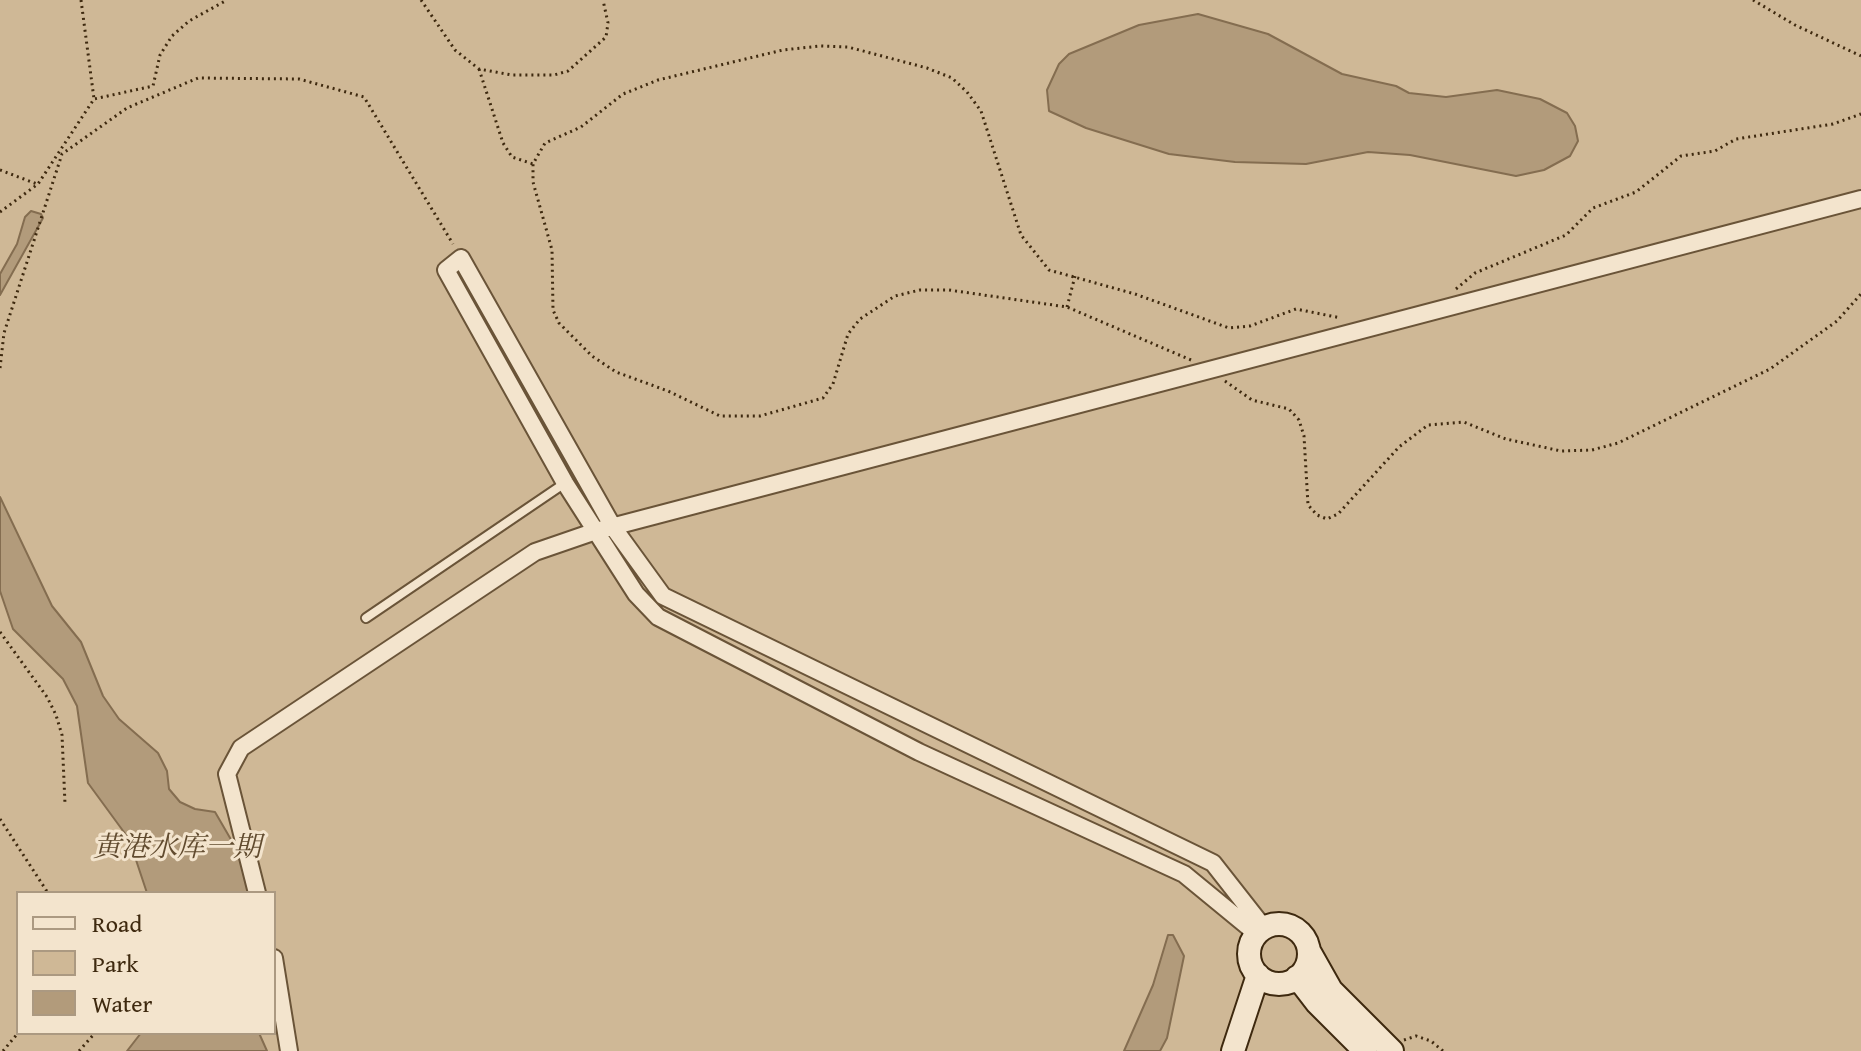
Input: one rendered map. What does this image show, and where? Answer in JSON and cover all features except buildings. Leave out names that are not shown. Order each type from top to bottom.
[{"type":"street","points":[[256,891],[227,774],[241,748],[535,552],[596,531],[1861,199]]},
{"type":"street","points":[[461,258],[613,527],[663,596],[1213,863],[1260,931],[1184,874],[919,752],[658,617],[636,594],[565,483],[446,270],[461,258]]},
{"type":"street","points":[[1260,931],[1283,925],[1301,934],[1331,990],[1394,1049]]},
{"type":"street","points":[[1260,931],[1249,959],[1258,975],[1273,983],[1297,977],[1308,961],[1309,951]]},
{"type":"street","points":[[276,970],[289,1051]]},
{"type":"street","points":[[1233,1051],[1258,975]]},
{"type":"street","points":[[1297,977],[1317,1003],[1365,1051]]},
{"type":"lane","points":[[366,618],[565,483]]},
{"type":"path","points":[[0,212],[38,184],[94,99],[81,0]]},
{"type":"path","points":[[94,99],[153,86],[160,55],[172,36],[189,21],[227,0]]},
{"type":"path","points":[[421,0],[455,50],[479,69],[512,75],[554,75],[568,71],[606,37],[608,23],[603,0]]},
{"type":"path","points":[[1753,0],[1795,25],[1861,56]]},
{"type":"path","points":[[1349,320],[1296,309],[1250,326],[1229,328],[1049,270],[1021,235],[981,111],[967,92],[952,78],[927,68],[848,47],[783,50],[658,80],[623,94],[581,127],[545,143],[533,164],[533,182],[552,250],[553,310],[559,323],[592,356],[616,372],[668,391],[720,416],[760,416],[823,398],[833,384],[848,334],[860,319],[895,296],[920,290],[949,290],[1067,307],[1108,327],[1178,352],[1252,400],[1278,404],[1299,420],[1304,436],[1308,505],[1317,515],[1327,519],[1338,514],[1399,447],[1428,425],[1464,422],[1506,439],[1561,451],[1592,450],[1618,443],[1770,369],[1837,321],[1861,294]]},
{"type":"path","points":[[479,69],[503,143],[512,157],[533,164]]},
{"type":"path","points":[[0,368],[4,333],[62,154],[127,108],[198,78],[299,79],[364,97],[461,258]]},
{"type":"path","points":[[1451,293],[1475,273],[1566,235],[1593,208],[1636,192],[1681,156],[1715,151],[1736,139],[1833,124],[1861,114]]},
{"type":"path","points":[[0,170],[38,184]]},
{"type":"path","points":[[1067,307],[1075,276]]},
{"type":"path","points":[[0,632],[47,697],[56,715],[62,735],[65,804]]},
{"type":"path","points":[[0,819],[47,891]]},
{"type":"path","points":[[3,1051],[16,1035]]},
{"type":"path","points":[[79,1051],[93,1035]]},
{"type":"path","points":[[1394,1049],[1416,1036],[1431,1041],[1443,1051]]},
{"type":"green space","points":[[0,0],[1861,0],[1861,1051],[0,1051]]},
{"type":"water","points":[[1198,14],[1268,34],[1342,74],[1396,86],[1409,93],[1446,97],[1497,90],[1540,99],[1567,113],[1575,126],[1578,141],[1570,156],[1544,170],[1516,176],[1410,155],[1368,152],[1306,164],[1235,162],[1169,154],[1086,128],[1049,111],[1047,90],[1059,64],[1069,54],[1139,25]]},
{"type":"water","points":[[31,211],[41,214],[43,218],[0,295],[0,274],[17,244],[25,217]]},
{"type":"water","name":"黄港水库一期","points":[[0,497],[52,606],[81,642],[103,696],[119,719],[158,753],[167,771],[169,789],[180,802],[195,809],[215,812],[261,891],[146,891],[129,839],[88,783],[77,706],[63,679],[13,629],[0,591]]},
{"type":"water","points":[[1168,935],[1173,935],[1184,956],[1167,1038],[1160,1051],[1124,1051],[1153,985]]},
{"type":"water","points":[[139,1035],[260,1035],[267,1051],[127,1051]]}]
